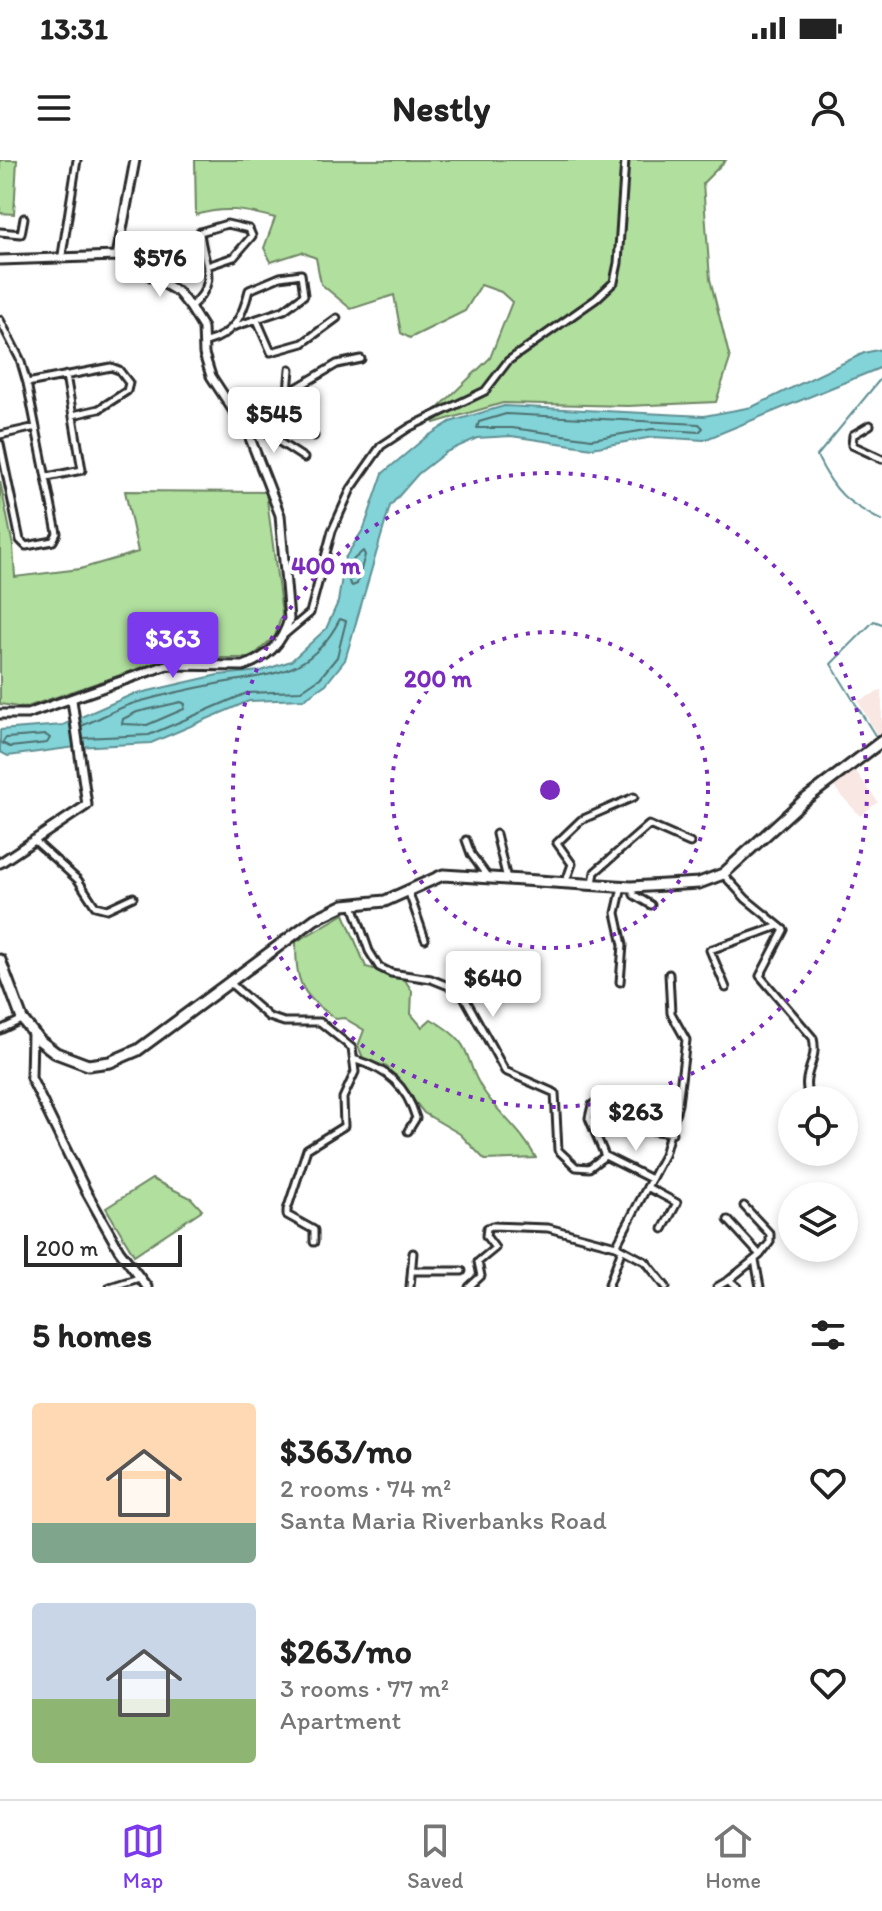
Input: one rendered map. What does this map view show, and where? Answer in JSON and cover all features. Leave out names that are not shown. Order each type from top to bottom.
[{"type":"main road","points":[[0,960],[22,1019],[32,1033],[56,1053],[82,1065],[110,1062],[138,1050],[315,919],[352,904],[385,901],[409,893],[443,875],[490,880],[668,887],[723,874],[803,801],[882,741]]},
{"type":"street","points":[[62,255],[77,160]]},
{"type":"street","points":[[117,256],[135,160]]},
{"type":"street","points":[[0,714],[27,714],[72,700],[125,677],[167,665],[243,666],[268,655],[285,634],[310,613],[332,531],[351,489],[381,446],[410,427],[485,391],[508,361],[596,299],[614,282],[625,160]]},
{"type":"street","points":[[0,232],[21,234],[24,218]]},
{"type":"street","points":[[190,307],[203,297],[208,287],[202,230],[227,224],[249,229],[252,236],[241,251],[207,266]]},
{"type":"street","points":[[0,260],[62,255],[117,256],[178,292],[190,307],[203,328],[206,342],[204,354],[211,376],[248,433],[280,515],[287,600],[285,634]]},
{"type":"street","points":[[206,342],[233,327],[284,310],[304,295],[301,274],[280,277],[249,290],[245,311],[233,327]]},
{"type":"street","points":[[257,320],[271,352],[303,343],[337,318]]},
{"type":"street","points":[[0,320],[20,359],[27,383],[57,536],[53,541],[23,545],[0,444]]},
{"type":"street","points":[[288,393],[337,364],[361,359]]},
{"type":"street","points":[[27,383],[111,367],[125,377],[129,387],[112,403],[73,415]]},
{"type":"street","points":[[288,422],[290,369]]},
{"type":"street","points":[[47,477],[82,470],[66,375]]},
{"type":"street","points":[[239,420],[265,412],[314,436]]},
{"type":"street","points":[[870,425],[853,435],[852,445],[882,459]]},
{"type":"street","points":[[0,435],[36,427]]},
{"type":"street","points":[[248,433],[264,432],[304,458]]},
{"type":"street","points":[[0,863],[84,810],[87,798],[72,700]]},
{"type":"street","points":[[566,881],[572,864],[557,843],[581,820],[634,797]]},
{"type":"street","points":[[593,883],[595,872],[649,825],[690,843]]},
{"type":"street","points":[[496,834],[508,880]]},
{"type":"street","points":[[466,840],[471,854],[490,880]]},
{"type":"street","points":[[36,842],[78,880],[95,906],[107,909],[133,897]]},
{"type":"street","points":[[723,874],[782,928]]},
{"type":"street","points":[[620,982],[623,945],[616,913],[627,886],[634,895],[651,905]]},
{"type":"street","points":[[409,893],[425,939]]},
{"type":"street","points":[[352,904],[369,951],[379,967],[391,973],[439,981],[461,991],[505,1071],[555,1093],[561,1154],[583,1170],[605,1156]]},
{"type":"street","points":[[726,988],[710,950],[782,928]]},
{"type":"street","points":[[782,928],[760,976],[813,1038],[815,1051],[804,1080],[806,1086]]},
{"type":"street","points":[[608,1287],[619,1248],[672,1133],[686,1040],[671,1013],[669,974]]},
{"type":"street","points":[[229,982],[269,1017],[284,1022],[312,1020],[331,1029],[352,1048],[356,1060],[355,1072],[343,1098],[344,1126],[307,1149],[287,1210],[287,1215],[314,1230],[314,1242]]},
{"type":"street","points":[[0,1030],[22,1019]]},
{"type":"street","points":[[32,1033],[31,1078],[86,1191],[147,1287]]},
{"type":"street","points":[[356,1060],[390,1073],[402,1086],[416,1118],[408,1131]]},
{"type":"street","points":[[651,1179],[605,1156],[589,1118],[592,1105],[606,1096],[632,1096],[630,1128],[672,1133]]},
{"type":"street","points":[[647,1187],[677,1203],[663,1229]]},
{"type":"street","points":[[717,1287],[757,1257],[770,1242],[770,1234],[744,1206]]},
{"type":"street","points":[[728,1220],[757,1257],[760,1287]]},
{"type":"street","points":[[469,1287],[481,1276],[478,1262],[495,1248],[486,1236],[487,1228],[492,1226],[548,1228],[619,1248],[646,1262],[666,1287]]},
{"type":"street","points":[[410,1287],[413,1253]]},
{"type":"street","points":[[413,1271],[462,1271]]},
{"type":"street","points":[[110,1287],[139,1278]]},
{"type":"street","points":[[729,1280],[738,1287]]},
{"type":"shaded area","points":[[882,690],[882,737],[879,739],[858,701]]},
{"type":"shaded area","points":[[855,770],[878,802],[860,816],[833,786]]},
{"type":"green space","points":[[0,160],[17,160],[14,214],[0,213]]},
{"type":"green space","points":[[195,160],[726,160],[703,183],[710,279],[730,359],[716,402],[628,406],[503,403],[434,423],[432,414],[490,358],[512,302],[501,292],[481,285],[465,311],[410,338],[401,333],[394,295],[351,309],[321,284],[316,258],[302,252],[271,262],[264,248],[275,218],[236,210],[196,215]]},
{"type":"green space","points":[[0,481],[13,546],[15,577],[80,569],[138,552],[125,491],[266,492],[282,614],[275,636],[251,658],[170,658],[24,708],[0,704]]},
{"type":"green space","points":[[344,914],[366,967],[403,977],[412,991],[411,1014],[422,1027],[431,1019],[463,1045],[477,1081],[536,1158],[485,1160],[460,1134],[424,1113],[387,1067],[363,1058],[358,1046],[364,1030],[344,1018],[336,1019],[308,995],[299,979],[296,942]]},
{"type":"green space","points":[[152,1179],[191,1198],[202,1210],[134,1255],[106,1208]]},
{"type":"water","points":[[882,349],[882,367],[704,440],[653,437],[592,448],[511,436],[477,438],[446,452],[418,474],[390,506],[345,660],[326,684],[304,699],[249,701],[151,743],[76,747],[8,756],[0,752],[0,730],[63,725],[131,695],[218,675],[261,671],[291,661],[326,629],[338,602],[345,558],[364,528],[383,473],[425,438],[450,422],[504,406],[704,416],[752,407],[864,353]]},
{"type":"waterway","points":[[882,377],[817,456],[843,495],[882,521]]},
{"type":"waterway","points":[[876,737],[831,664],[874,621],[882,624]]}]
